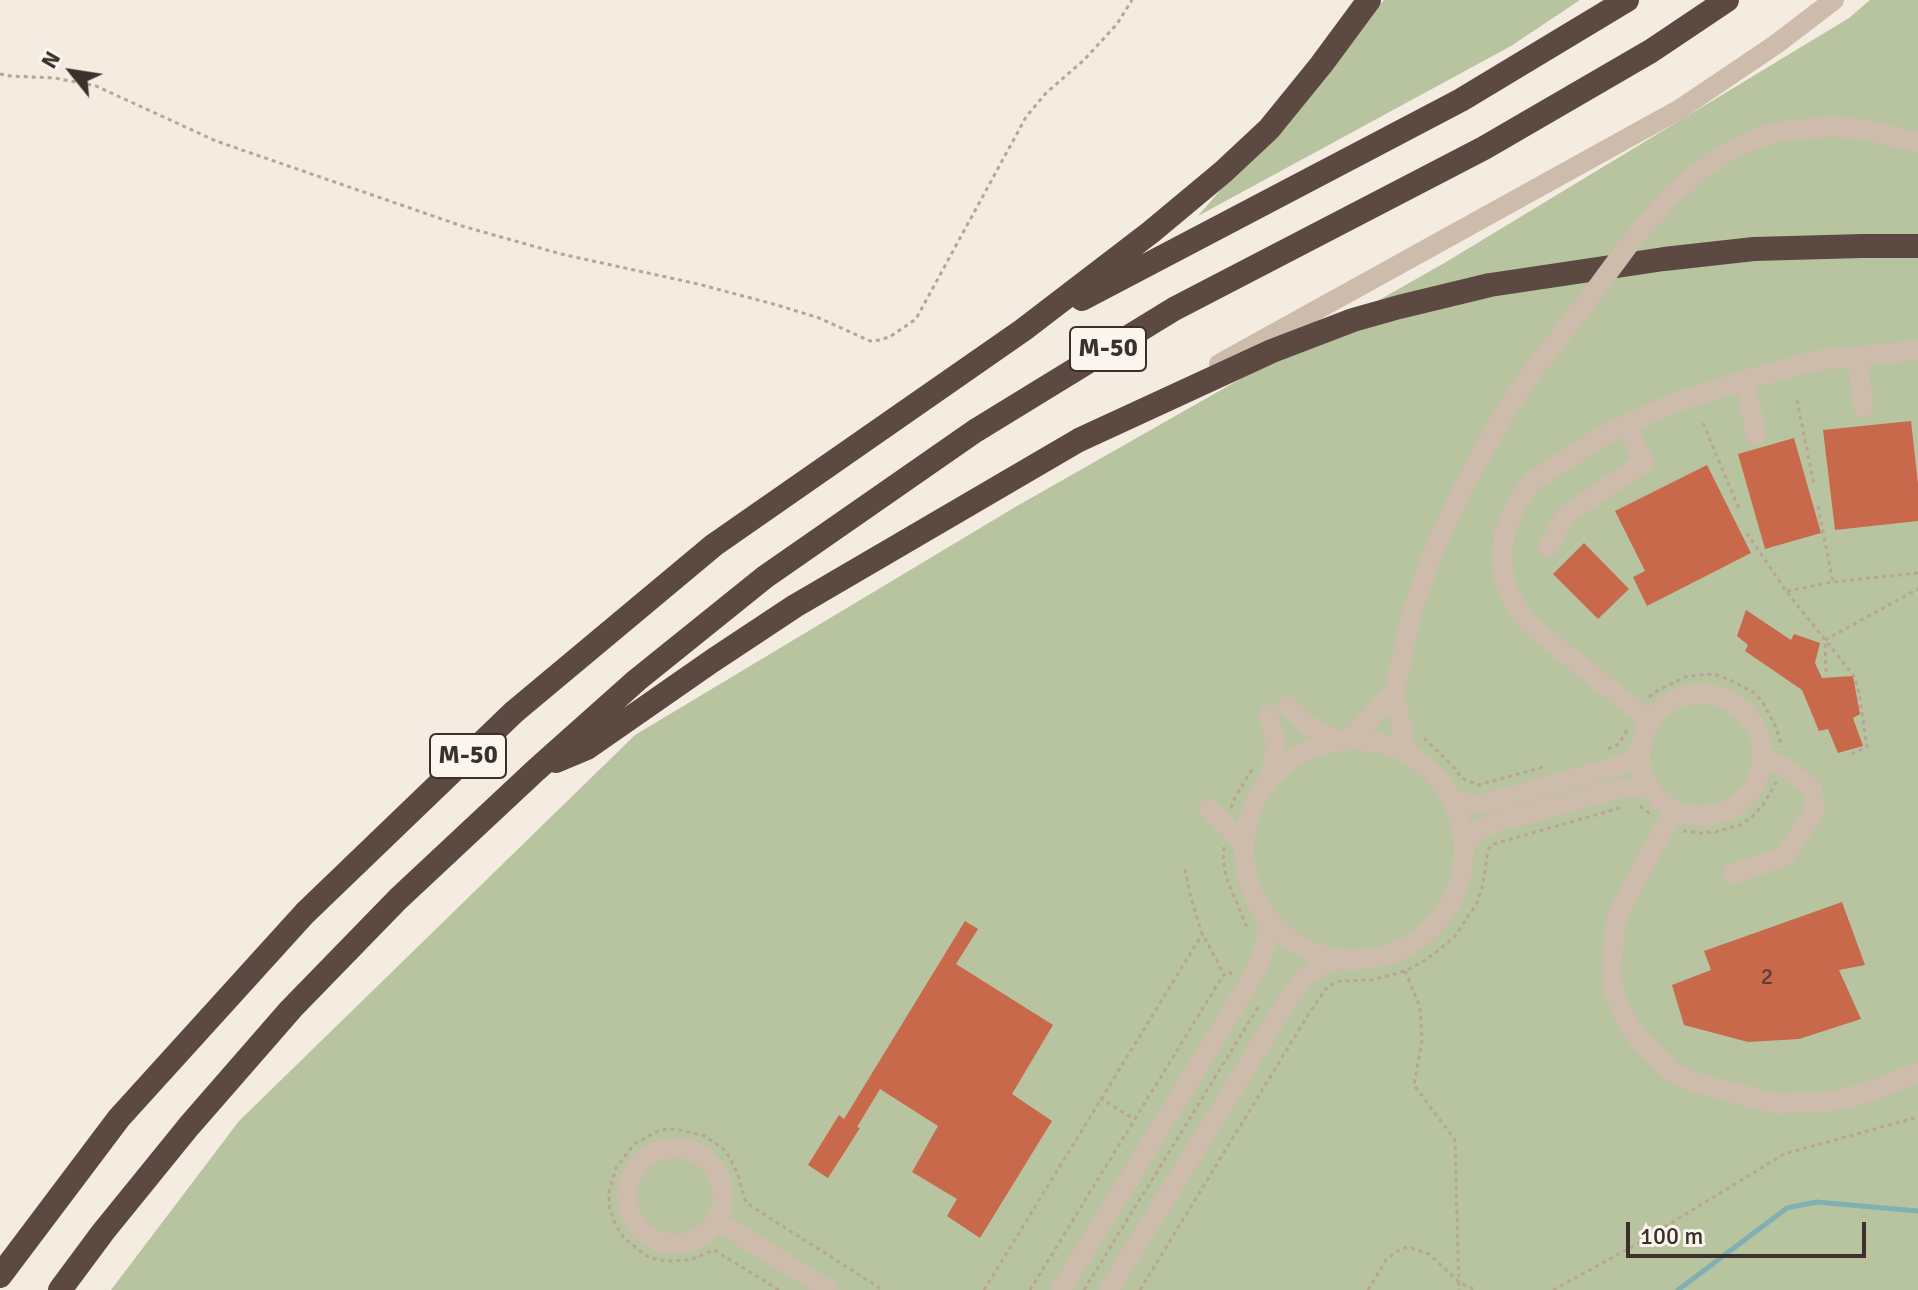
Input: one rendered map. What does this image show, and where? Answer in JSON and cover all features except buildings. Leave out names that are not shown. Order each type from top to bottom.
[{"type":"highway","points":[[1023,330],[1151,232],[1269,129],[1369,0]]},
{"type":"highway","name":"M-50","points":[[0,1276],[119,1118],[305,913],[514,712],[714,545],[1023,330],[1461,100],[1627,0]]},
{"type":"highway","name":"M-50","points":[[60,1290],[189,1126],[291,1009],[398,899],[637,680],[765,577],[975,431],[1174,309],[1484,148],[1651,51],[1727,0]]},
{"type":"highway","points":[[536,770],[587,748],[795,606],[1079,440],[1272,351],[1339,325],[1490,285],[1664,259],[1754,249],[1918,246]]},
{"type":"street","points":[[1079,440],[1382,276],[1680,109],[1775,45],[1834,0]]},
{"type":"street","points":[[1775,45],[1809,30],[1849,0]]},
{"type":"street","points":[[1407,752],[1394,693],[1412,612],[1432,555],[1460,493],[1505,412],[1630,243],[1668,199],[1697,173],[1729,151],[1758,138],[1787,130],[1832,127],[1861,129],[1918,142]]},
{"type":"street","points":[[1650,721],[1542,635],[1524,619],[1512,599],[1504,579],[1504,534],[1523,493],[1537,478],[1606,434],[1671,404],[1814,361],[1918,350]]},
{"type":"street","points":[[1857,356],[1863,407]]},
{"type":"street","points":[[1745,380],[1756,436]]},
{"type":"street","points":[[1548,547],[1566,515],[1644,462],[1626,425]]},
{"type":"street","points":[[1343,741],[1394,693]]},
{"type":"street","points":[[1665,815],[1721,813],[1742,801],[1756,782],[1763,759],[1755,725],[1738,706],[1723,697],[1706,693],[1687,695],[1663,707],[1650,721],[1644,734],[1640,752],[1642,769],[1665,815],[1616,920],[1611,968],[1614,992],[1637,1037],[1672,1072],[1693,1082],[1777,1104],[1827,1102],[1858,1095],[1918,1072]]},
{"type":"street","points":[[1270,779],[1278,710],[1343,741]]},
{"type":"street","points":[[1343,741],[1378,742],[1407,752],[1431,771],[1452,799],[1461,822],[1464,846],[1460,880],[1449,907],[1419,939],[1382,957],[1360,961],[1331,959],[1298,946],[1282,935],[1267,918],[1255,901],[1248,881],[1244,843],[1250,813],[1260,793],[1279,770],[1316,747],[1343,741]]},
{"type":"street","points":[[1452,799],[1481,804],[1502,799],[1618,766],[1640,752]]},
{"type":"street","points":[[1733,874],[1785,856],[1815,810],[1812,788],[1781,765],[1763,759]]},
{"type":"street","points":[[1464,846],[1477,831],[1493,823],[1620,788],[1649,788]]},
{"type":"street","points":[[1209,809],[1244,843]]},
{"type":"street","points":[[1061,1290],[1250,1001],[1255,973],[1267,940],[1267,918]]},
{"type":"street","points":[[1109,1290],[1277,1017],[1303,979],[1331,959]]},
{"type":"street","points":[[682,1148],[699,1154],[713,1167],[721,1184],[723,1203],[716,1220],[704,1235],[687,1243],[668,1244],[650,1238],[636,1225],[628,1208],[627,1189],[633,1172],[646,1158],[663,1149],[682,1148]]},
{"type":"street","points":[[716,1220],[829,1290]]},
{"type":"path","points":[[0,74],[55,78],[96,86],[216,141],[462,226],[561,254],[777,305],[819,318],[870,341],[891,336],[916,319],[1026,117],[1046,93],[1084,60],[1117,24],[1132,0]]},
{"type":"path","points":[[1797,400],[1814,485]]},
{"type":"path","points":[[1703,423],[1740,511]]},
{"type":"path","points":[[1818,506],[1833,582]]},
{"type":"path","points":[[1747,533],[1786,591],[1854,676],[1867,747],[1851,754]]},
{"type":"path","points":[[1786,591],[1833,582],[1918,573]]},
{"type":"path","points":[[1825,640],[1918,589]]},
{"type":"path","points":[[1825,640],[1826,672]]},
{"type":"path","points":[[1249,937],[1247,925],[1226,877],[1223,857],[1226,825],[1233,801],[1257,761]]},
{"type":"path","points":[[1140,1290],[1328,986],[1340,981],[1372,980],[1405,971],[1440,949],[1455,936],[1477,903],[1488,850],[1493,844],[1630,806],[1640,806],[1665,815]]},
{"type":"path","points":[[1185,869],[1203,933],[1225,974]]},
{"type":"path","points":[[984,1290],[1203,933]]},
{"type":"path","points":[[1405,971],[1420,1007],[1422,1040],[1414,1085],[1455,1140],[1459,1290]]},
{"type":"path","points":[[1084,1290],[1250,1001],[1277,1017]]},
{"type":"path","points":[[1100,1098],[1135,1120]]},
{"type":"path","points":[[1553,1290],[1632,1247],[1784,1154],[1918,1117]]},
{"type":"path","points":[[1368,1290],[1386,1260],[1408,1247],[1429,1254],[1459,1282],[1475,1290]]},
{"type":"green space","points":[[1384,0],[1580,0],[1511,46],[1198,216]]},
{"type":"green space","points":[[1870,0],[1918,0],[1918,1290],[111,1290],[239,1121],[635,735],[1017,506],[1446,262],[1849,18]]},
{"type":"waterway","points":[[1678,1290],[1787,1208],[1816,1202],[1918,1211]]}]
